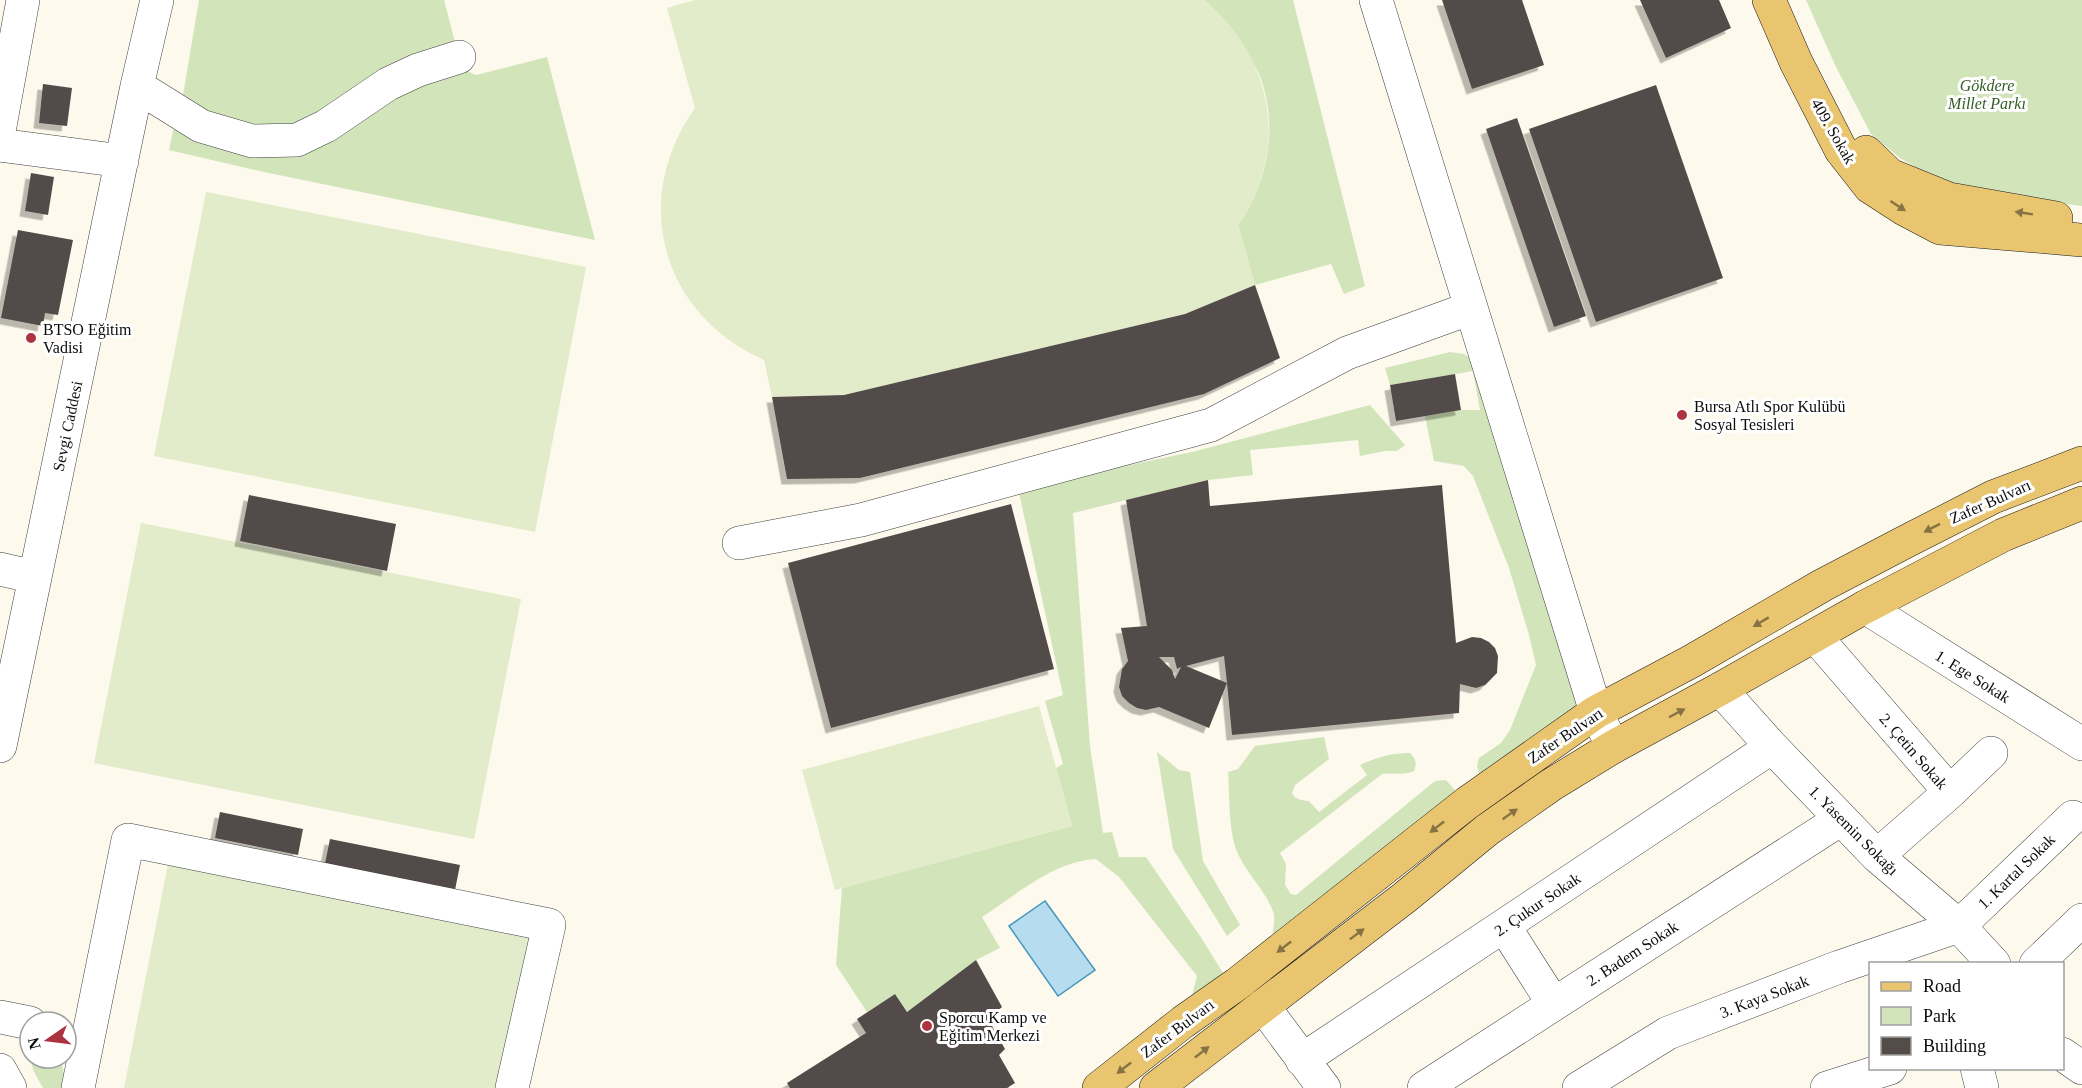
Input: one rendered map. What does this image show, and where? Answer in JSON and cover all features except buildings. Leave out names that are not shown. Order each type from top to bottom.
[{"type":"main road","name":"409. Sokak","points":[[1769,0],[1796,62],[1841,150],[1870,187],[1904,210],[1940,228],[2082,240]]},
{"type":"main road","name":"409. Sokak","points":[[1784,0],[1810,61],[1850,136],[1890,176],[1949,200],[2082,222]]},
{"type":"main road","name":"Zafer Bulvarı","points":[[1099,1088],[1183,1022],[1238,984],[1467,803],[1596,712],[1692,661],[1823,585],[1993,497],[2082,464]]},
{"type":"main road","name":"Zafer Bulvarı","points":[[1156,1088],[1404,898],[1487,830],[1551,785],[1613,747],[1865,607],[2003,535],[2082,503]]},
{"type":"street","points":[[0,126],[23,0]]},
{"type":"street","name":"Sevgi Caddesi","points":[[0,747],[137,86],[157,0]]},
{"type":"street","points":[[1376,0],[1596,712],[1613,747]]},
{"type":"street","points":[[137,86],[201,126],[252,141],[297,140],[326,126],[388,84],[418,70],[459,57]]},
{"type":"street","points":[[0,145],[122,161]]},
{"type":"street","points":[[739,543],[861,520],[1211,425],[1347,353],[1471,308]]},
{"type":"street","points":[[0,569],[35,577]]},
{"type":"street","name":"1. Ege Sokak","points":[[1865,607],[2082,744]]},
{"type":"street","name":"2. Çetin Sokak","points":[[1815,636],[1950,792],[1877,856]]},
{"type":"street","name":"1. Yasemin Sokağı","points":[[1720,689],[1772,747],[1877,856],[1959,926],[1993,962]]},
{"type":"street","name":"2. Çukur Sokak","points":[[1302,1060],[1772,747]]},
{"type":"street","points":[[1950,792],[1991,753]]},
{"type":"street","name":"1. Kartal Sokak","points":[[1959,926],[2073,817]]},
{"type":"street","name":"2. Badem Sokak","points":[[1424,1088],[1841,819]]},
{"type":"street","points":[[78,1026],[128,840],[549,925],[512,1088]]},
{"type":"street","points":[[2037,962],[2082,920]]},
{"type":"street","points":[[1504,926],[1553,1003]]},
{"type":"street","name":"3. Kaya Sokak","points":[[1580,1088],[1668,1033],[1839,967],[1959,926]]},
{"type":"street","points":[[1263,1006],[1324,1088]]},
{"type":"street","points":[[0,1017],[18,1021]]},
{"type":"street","points":[[2064,1055],[2082,1068]]},
{"type":"street","points":[[0,1070],[10,1088]]},
{"type":"street","points":[[77,1070],[78,1088]]},
{"type":"street","points":[[1978,1070],[1982,1088]]},
{"type":"street","points":[[1827,1088],[1872,1078]]},
{"type":"green space","points":[[199,0],[444,0],[456,46],[325,121],[253,135],[182,101]]},
{"type":"green space","points":[[695,0],[1204,0],[1227,23],[1246,48],[1259,76],[1267,106],[1269,136],[1265,166],[1255,196],[1238,225],[1255,285],[1185,314],[844,395],[772,397],[764,360],[729,340],[701,314],[680,284],[666,251],[661,216],[664,180],[675,143],[695,108],[667,8]]},
{"type":"green space","points":[[1204,0],[1293,0],[1365,286],[1344,294],[1331,264],[1255,285],[1238,225],[1249,208],[1264,172],[1268,152],[1269,112],[1259,74],[1252,61],[1222,18]]},
{"type":"green space","name":"Gökdere Millet Parkı","points":[[1806,0],[2082,0],[2082,206],[2023,199],[1941,182],[1900,158],[1871,134],[1836,67]]},
{"type":"green space","points":[[547,57],[595,240],[264,172],[169,150],[176,116],[241,150],[378,97],[462,69],[476,75]]},
{"type":"green space","points":[[206,192],[586,267],[535,532],[154,456]]},
{"type":"green space","points":[[1450,352],[1464,354],[1477,363],[1582,719],[1479,774],[1477,766],[1479,758],[1501,743],[1510,730],[1536,665],[1509,568],[1473,476],[1464,466],[1434,461],[1425,416],[1461,410],[1480,410],[1473,371],[1390,385],[1385,368]]},
{"type":"green space","points":[[1370,405],[1405,445],[1397,451],[1360,456],[1358,440],[1250,450],[1253,475],[1208,480],[1073,513],[1090,746],[1103,833],[1112,832],[1119,857],[1146,857],[1228,981],[1191,1000],[1197,976],[1119,877],[1096,859],[1080,861],[1050,872],[982,917],[1000,948],[976,960],[907,1012],[895,994],[867,1012],[836,965],[842,888],[1072,826],[1056,768],[1063,764],[1045,701],[1063,695],[1018,488],[1192,452]]},
{"type":"green space","points":[[141,523],[521,599],[474,839],[94,763]]},
{"type":"green space","points":[[1039,706],[1072,826],[835,890],[802,770]]},
{"type":"green space","points":[[1324,737],[1329,759],[1295,785],[1292,793],[1301,800],[1309,801],[1319,812],[1367,775],[1360,765],[1385,756],[1410,753],[1415,759],[1414,771],[1402,774],[1382,774],[1280,853],[1286,864],[1285,885],[1291,894],[1296,895],[1435,781],[1446,780],[1461,797],[1272,938],[1274,915],[1271,907],[1243,864],[1235,846],[1230,819],[1228,772],[1238,769],[1255,746]]},
{"type":"green space","points":[[1157,752],[1179,770],[1190,772],[1203,861],[1240,925],[1227,936],[1173,849]]},
{"type":"green space","points":[[168,864],[544,939],[514,1088],[124,1088]]},
{"type":"green space","points":[[33,1070],[63,1070],[68,1088],[43,1088]]},
{"type":"water","points":[[1045,901],[1095,970],[1058,996],[1009,926]]},
{"type":"place","name":"BTSO Eğitim Vadisi","points":[[31,338]]},
{"type":"place","name":"Bursa Atlı Spor Kulübü Sosyal Tesisleri","points":[[1682,415]]},
{"type":"place","name":"Sporcu Kamp ve Eğitim Merkezi","points":[[927,1026]]}]
